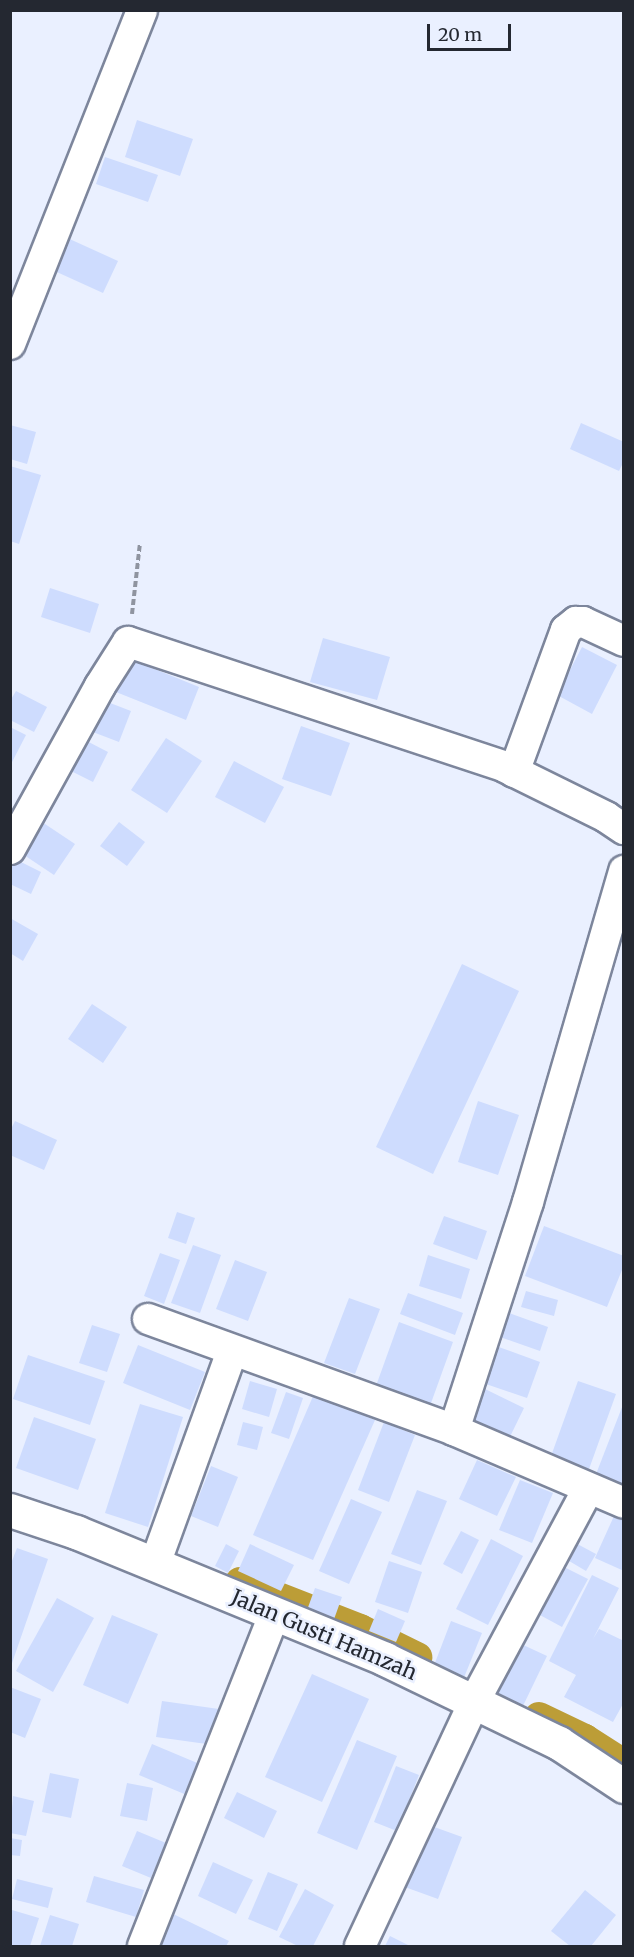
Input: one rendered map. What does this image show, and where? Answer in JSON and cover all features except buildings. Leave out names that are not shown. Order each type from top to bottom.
[{"type":"street","points":[[10,344],[142,10]]},
{"type":"street","points":[[514,772],[566,630],[576,622],[582,622],[624,641]]},
{"type":"street","points":[[10,849],[100,686],[128,642],[514,772],[606,817],[624,829]]},
{"type":"street","points":[[454,1430],[528,1202],[624,871]]},
{"type":"street","points":[[148,1319],[232,1352],[454,1430],[624,1503]]},
{"type":"street","points":[[155,1564],[232,1352]]},
{"type":"street","points":[[360,1947],[475,1700],[588,1489]]},
{"type":"street","name":"Jalan Gusti Hamzah","points":[[10,1510],[155,1564],[385,1659],[475,1700],[559,1743],[624,1786]]},
{"type":"street","points":[[143,1947],[274,1615]]},
{"type":"path","points":[[128,642],[140,543]]},
{"type":"waterway","points":[[240,1582],[360,1629],[417,1657]]},
{"type":"waterway","points":[[539,1717],[585,1739],[624,1764]]}]
